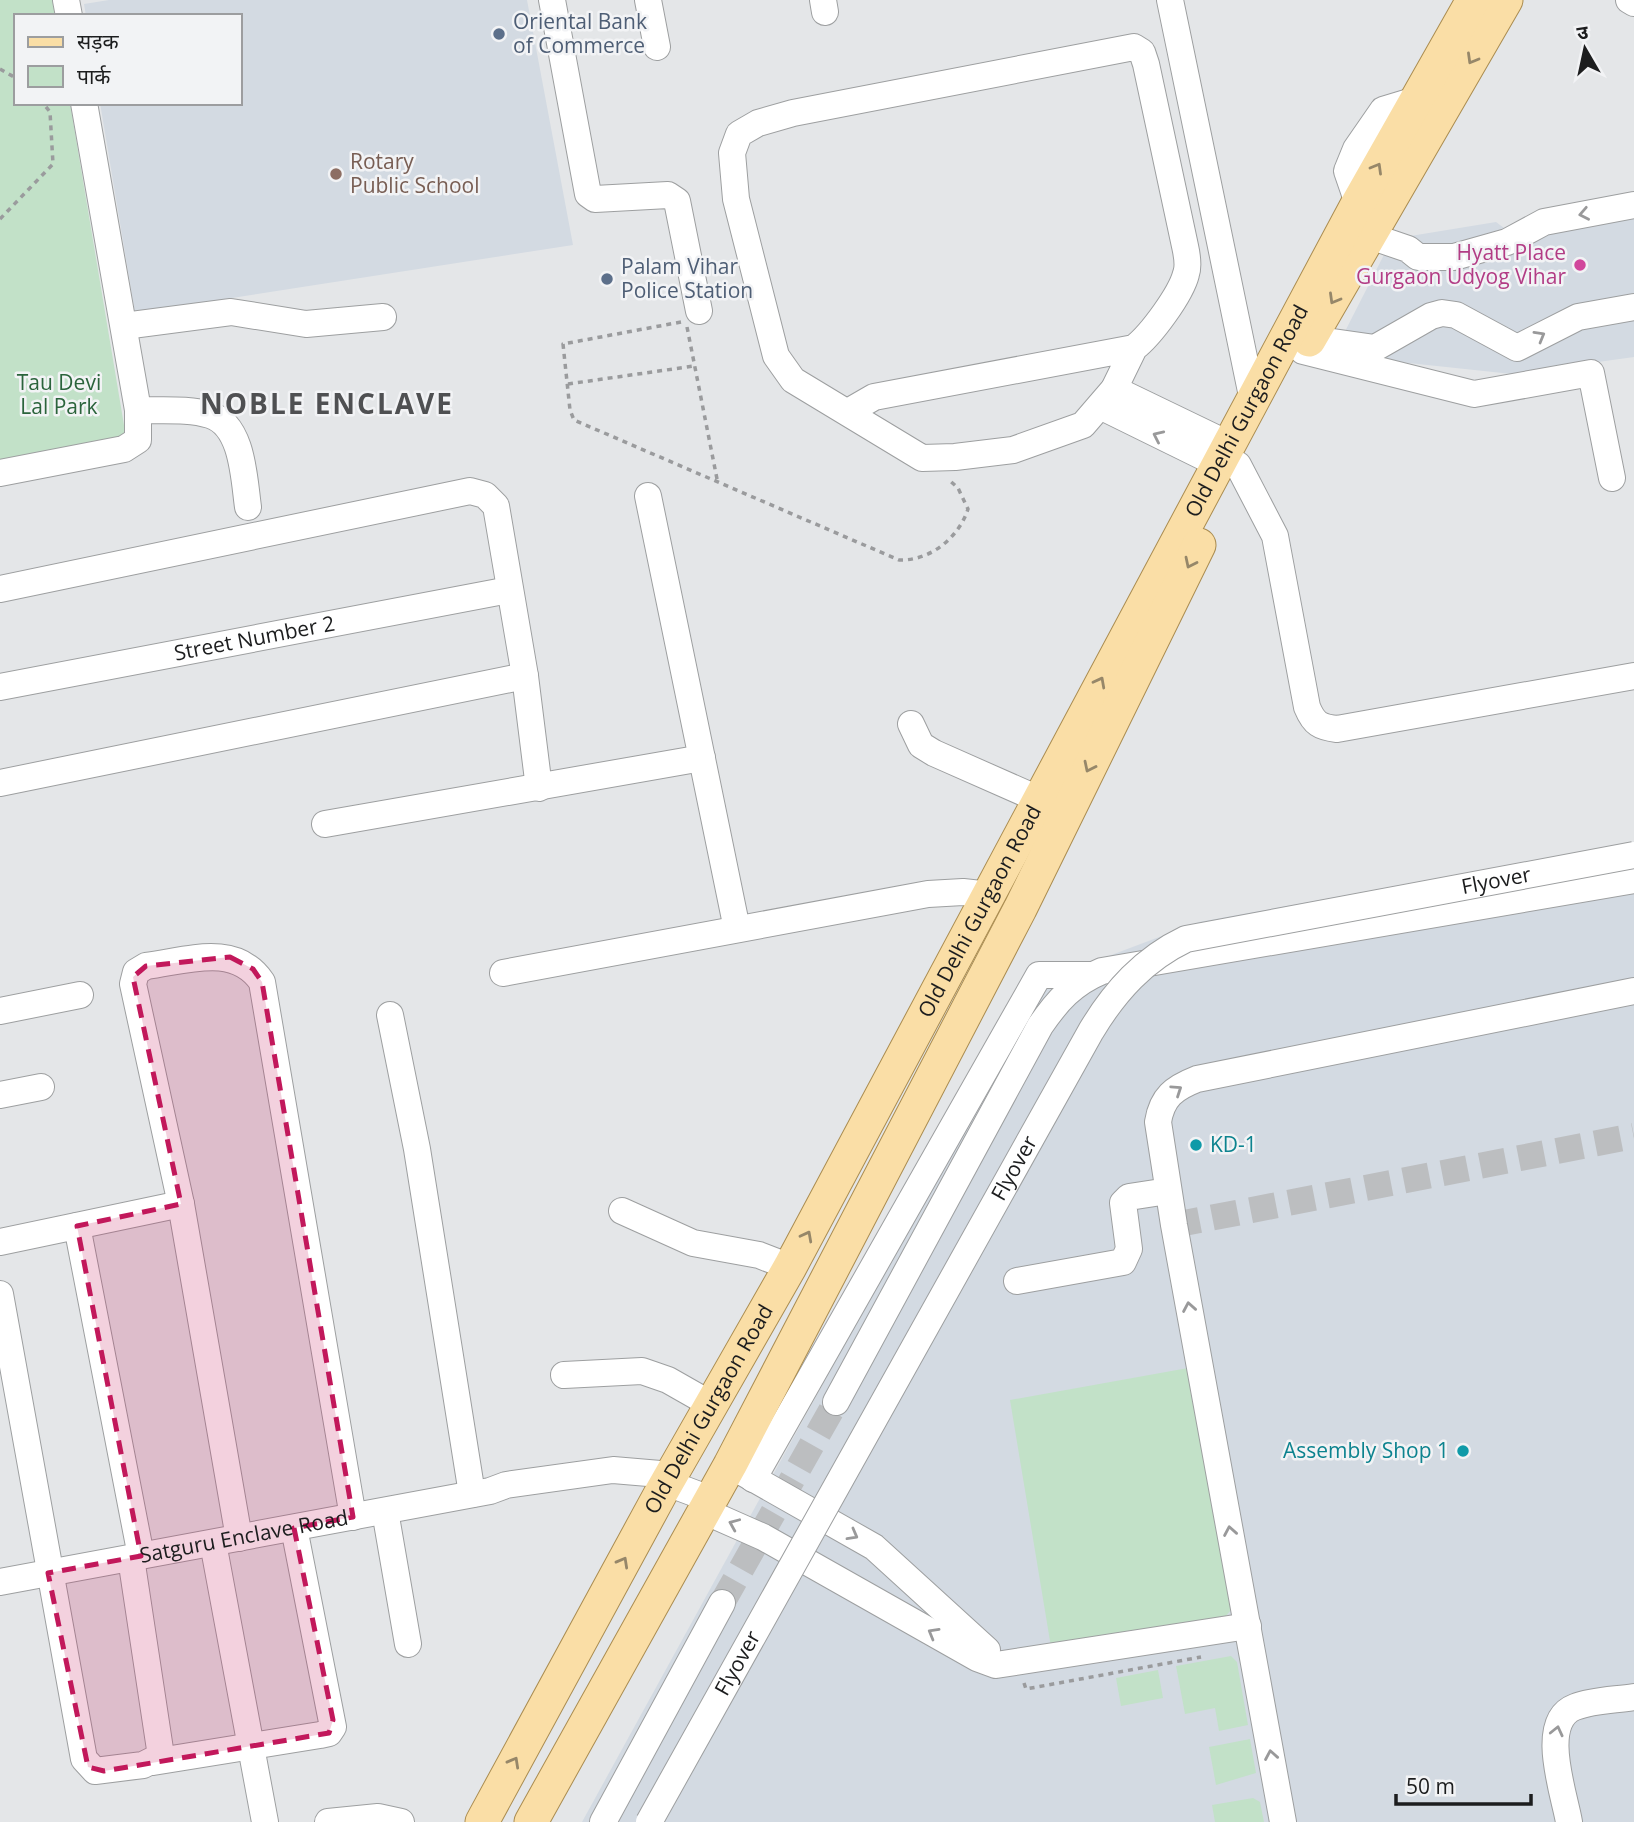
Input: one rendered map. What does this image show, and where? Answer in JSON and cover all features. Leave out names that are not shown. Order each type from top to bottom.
[{"type":"main road","name":"Old Delhi Gurgaon Road","points":[[531,1822],[707,1505],[742,1472],[1031,848],[1254,401],[1358,202],[1473,0]]},
{"type":"main road","name":"Old Delhi Gurgaon Road","points":[[482,1822],[667,1483],[790,1267],[990,895],[1031,848],[1038,799],[1228,457],[1307,344],[1506,0]]},
{"type":"street","points":[[552,0],[588,194],[595,199],[668,195],[677,201],[699,311]]},
{"type":"street","points":[[649,0],[657,47]]},
{"type":"street","points":[[1170,0],[1254,401]]},
{"type":"street","points":[[1629,0],[1634,3]]},
{"type":"street","points":[[1134,47],[1142,52],[1187,259],[1187,272],[1148,335],[1134,348],[1107,398],[1083,425],[1013,450],[922,458],[793,380],[776,356],[736,199],[732,153],[739,134],[758,123],[793,113],[1134,47]]},
{"type":"street","points":[[0,473],[133,446],[138,440],[138,410],[84,105]]},
{"type":"street","points":[[1370,236],[1408,249],[1418,257],[1454,257],[1507,242],[1544,222],[1634,205]]},
{"type":"street","points":[[1307,344],[1375,348],[1442,313],[1456,315],[1517,348],[1578,317],[1634,307]]},
{"type":"street","points":[[124,326],[231,312],[306,324],[383,317]]},
{"type":"street","points":[[1307,344],[1474,394],[1591,373],[1612,478]]},
{"type":"street","points":[[848,412],[874,397],[1134,348]]},
{"type":"street","points":[[1107,398],[1228,457],[1275,536],[1307,707],[1312,721],[1321,727],[1338,729],[1634,676]]},
{"type":"street","points":[[138,410],[212,415],[225,424],[238,449],[248,507]]},
{"type":"street","points":[[0,589],[470,491],[485,495],[496,506],[525,676],[539,789]]},
{"type":"street","points":[[648,496],[737,929]]},
{"type":"street","name":"Street Number 2","points":[[0,687],[509,590]]},
{"type":"street","points":[[0,783],[525,676]]},
{"type":"street","points":[[911,724],[921,745],[1038,799]]},
{"type":"street","points":[[325,824],[539,789],[702,758]]},
{"type":"street","name":"Flyover","points":[[649,1822],[1091,1031],[1128,980],[1152,958],[1186,939],[1634,855]]},
{"type":"street","points":[[1018,1661],[998,1658],[988,1651],[874,1547],[742,1472],[1039,975],[1092,975],[1634,880]]},
{"type":"street","points":[[503,973],[936,893],[990,895]]},
{"type":"street","points":[[239,1538],[181,1204],[133,977],[139,968],[146,966],[230,957],[253,969],[262,982],[353,1517]]},
{"type":"street","points":[[836,1402],[1040,1026],[1066,992],[1092,975]]},
{"type":"street","points":[[1283,1822],[1168,1191],[1158,1122],[1161,1105],[1178,1086],[1197,1079],[1634,991]]},
{"type":"street","points":[[0,1012],[80,995]]},
{"type":"street","points":[[390,1015],[481,1493]]},
{"type":"street","points":[[0,1095],[41,1087]]},
{"type":"street","points":[[1017,1281],[1124,1262],[1129,1249],[1123,1208],[1125,1199],[1168,1191]]},
{"type":"street","points":[[0,1242],[181,1204]]},
{"type":"street","points":[[622,1212],[694,1242],[759,1255],[790,1267]]},
{"type":"street","points":[[77,1226],[136,1557],[161,1747],[161,1756],[153,1762]]},
{"type":"street","points":[[0,1294],[48,1573],[84,1759],[88,1767],[104,1771],[329,1733],[333,1727],[294,1528]]},
{"type":"street","points":[[564,1375],[642,1371],[668,1380],[712,1405]]},
{"type":"street","name":"Satguru Enclave Road","points":[[0,1582],[481,1493],[506,1494],[626,1479],[667,1483],[977,1658],[996,1665],[1248,1626]]},
{"type":"street","points":[[385,1511],[408,1644]]},
{"type":"street","points":[[213,1543],[265,1822]]},
{"type":"street","points":[[603,1822],[722,1603]]},
{"type":"street","points":[[1569,1822],[1555,1743],[1555,1727],[1563,1715],[1574,1707],[1634,1697]]},
{"type":"street","points":[[328,1822],[378,1817],[401,1822]]},
{"type":"path","points":[[0,219],[53,164],[50,112],[45,105]]},
{"type":"path","points":[[718,484],[686,321],[563,344],[574,420],[718,484],[771,503],[888,556],[909,560],[930,554],[962,529],[968,509],[958,488],[922,458]]},
{"type":"path","points":[[567,384],[694,366]]},
{"type":"path","points":[[1018,1661],[1026,1689],[1203,1657]]},
{"type":"highlighted area","points":[[230,957],[253,969],[262,982],[353,1517],[294,1528],[333,1720],[329,1733],[104,1771],[88,1767],[48,1573],[141,1556],[77,1226],[181,1204],[133,977],[146,966]]},
{"type":"shaded area","name":"Rotary Public School","points":[[109,0],[527,0],[573,245],[135,313],[100,105],[242,105],[242,14],[86,14],[84,4]]},
{"type":"shaded area","points":[[1634,204],[1634,357],[1512,374],[1333,355],[1392,239],[1496,222],[1508,231]]},
{"type":"shaded area","points":[[1634,843],[1634,1822],[582,1822],[1045,980],[1199,922]]},
{"type":"green space","name":"Tau Devi Lal Park","points":[[0,0],[53,0],[55,14],[14,14],[14,105],[70,105],[127,443],[0,468]]},
{"type":"green space","points":[[1188,1368],[1231,1610],[1220,1623],[1052,1653],[1010,1400]]},
{"type":"green space","points":[[1231,1656],[1237,1662],[1248,1725],[1219,1731],[1215,1708],[1185,1714],[1176,1666]]},
{"type":"green space","points":[[1158,1670],[1163,1698],[1121,1706],[1116,1678]]},
{"type":"green space","points":[[1250,1739],[1256,1773],[1216,1785],[1209,1747]]},
{"type":"green space","points":[[1253,1798],[1260,1802],[1264,1822],[1215,1822],[1212,1805]]},
{"type":"tunnel","points":[[1174,1225],[1634,1136]]},
{"type":"tunnel","points":[[722,1603],[836,1402]]},
{"type":"place","name":"Oriental Bank of Commerce","points":[[499,34]]},
{"type":"place","name":"Rotary Public School","points":[[336,174]]},
{"type":"place","name":"Hyatt Place Gurgaon Udyog Vihar","points":[[1580,265]]},
{"type":"place","name":"Palam Vihar Police Station","points":[[607,279]]},
{"type":"place","name":"KD-1","points":[[1196,1145]]},
{"type":"place","name":"Assembly Shop 1","points":[[1463,1451]]},
{"type":"district","name":"NOBLE ENCLAVE","points":[[327,404]]}]
